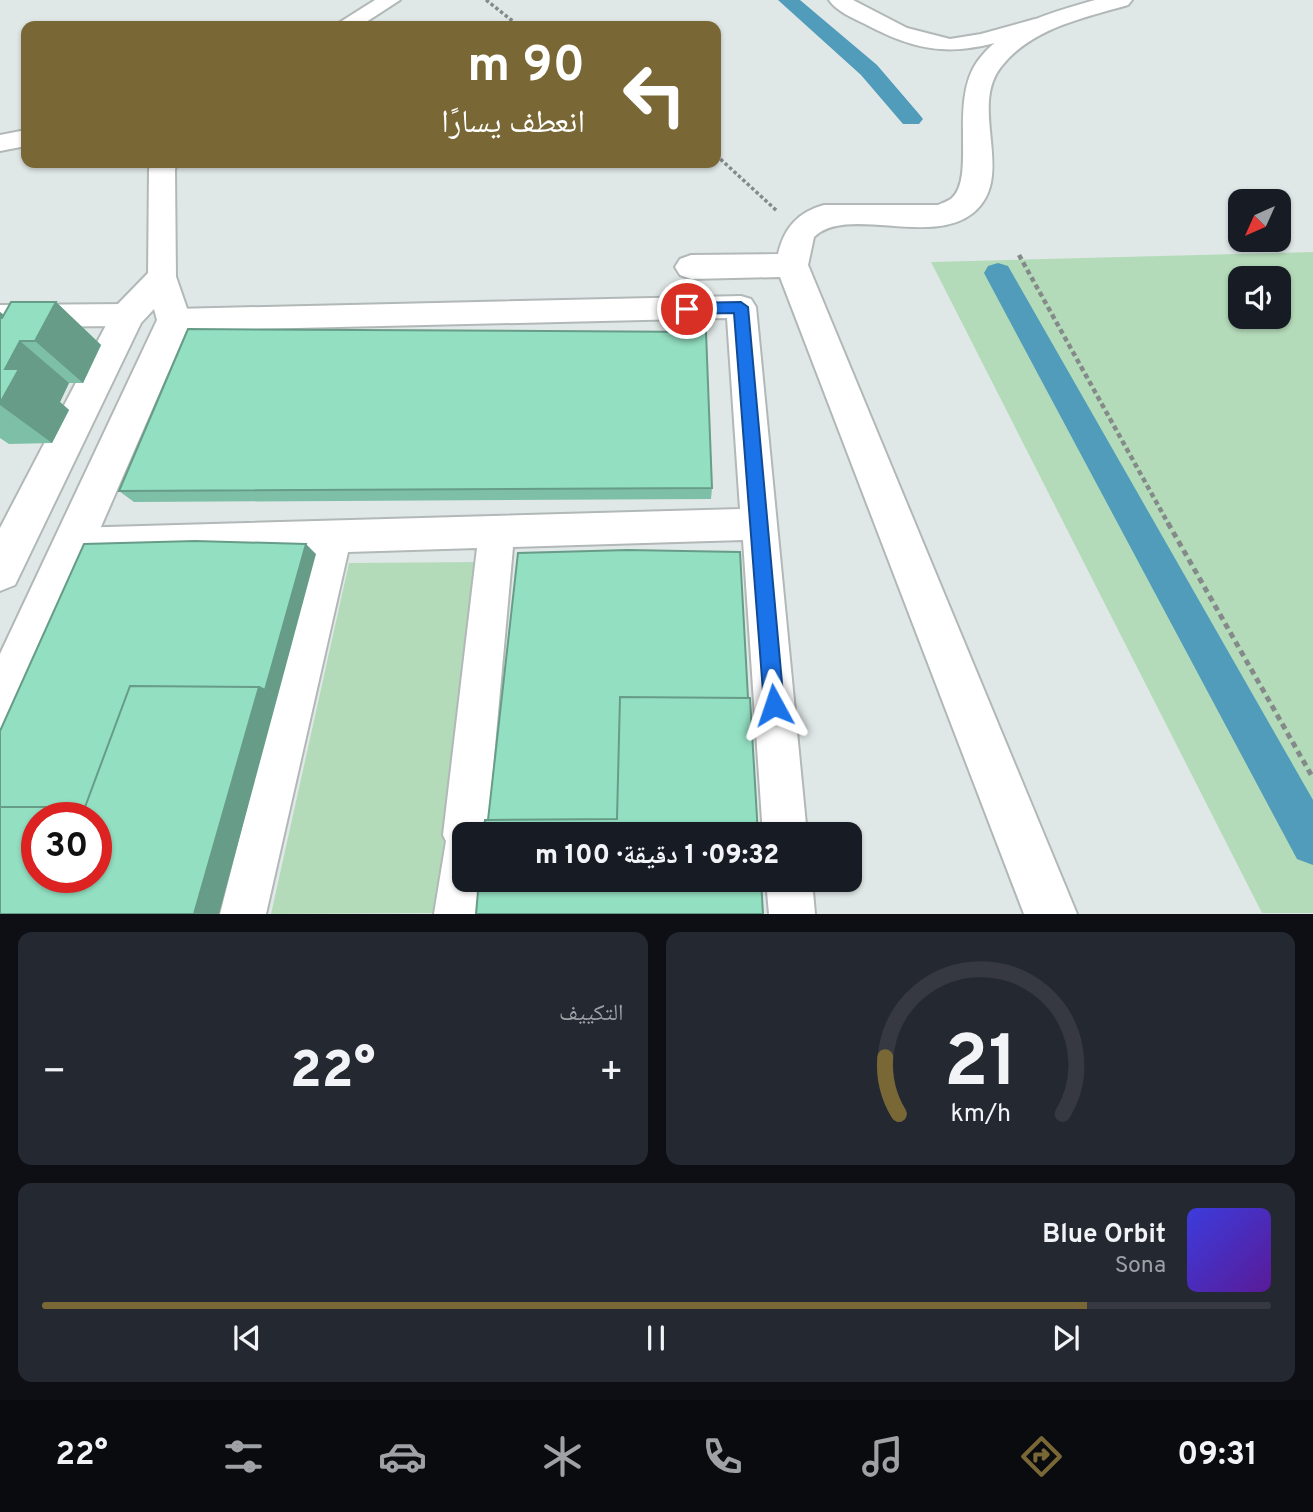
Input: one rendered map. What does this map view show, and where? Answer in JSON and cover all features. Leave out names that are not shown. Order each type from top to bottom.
[{"type":"street","points":[[354,21],[390,0]]},
{"type":"street","points":[[839,0],[887,29],[929,41],[963,45],[1120,0]]},
{"type":"street","points":[[1035,25],[986,66],[975,91],[977,164],[975,188],[967,204],[943,216],[824,215],[809,223],[797,235],[792,265],[1051,914]]},
{"type":"street","points":[[0,143],[21,139]]},
{"type":"street","points":[[0,706],[174,320],[162,279],[162,168]]},
{"type":"street","points":[[691,267],[792,265]]},
{"type":"street","points":[[0,571],[128,315],[162,279]]},
{"type":"street","points":[[174,320],[741,307],[784,822]]},
{"type":"street","points":[[0,316],[128,315]]},
{"type":"street","points":[[72,544],[759,524]]},
{"type":"street","points":[[466,822],[497,533]]},
{"type":"street","points":[[243,914],[334,536]]},
{"type":"street","points":[[457,914],[459,892]]},
{"type":"street","points":[[790,892],[792,914]]},
{"type":"path","points":[[485,0],[512,21]]},
{"type":"path","points":[[721,160],[776,211]]},
{"type":"path","points":[[1019,255],[1274,714],[1313,778]]},
{"type":"green space","points":[[1313,252],[1313,913],[1262,913],[931,262]]},
{"type":"green space","points":[[479,562],[435,913],[271,914],[349,563]]},
{"type":"building","points":[[11,302],[56,302],[35,341],[20,341],[5,369],[19,369],[0,403],[0,318]]},
{"type":"building","points":[[188,329],[706,332],[712,488],[119,491]]},
{"type":"building","points":[[195,541],[306,544],[265,690],[259,687],[130,686],[87,802],[21,802],[21,807],[0,807],[0,731],[84,544]]},
{"type":"building","points":[[628,550],[740,552],[748,698],[620,697],[617,819],[488,820],[518,553]]},
{"type":"building","points":[[130,686],[259,687],[194,914],[0,914],[0,807],[21,807],[21,893],[112,893],[112,802],[87,802]]},
{"type":"building","points":[[620,697],[750,698],[757,822],[485,822],[617,819]]},
{"type":"building","points":[[478,892],[762,892],[763,914],[476,914]]},
{"type":"waterway","points":[[788,0],[869,70],[911,119]]},
{"type":"waterway","points":[[998,273],[1313,843]]},
{"type":"route","points":[[687,309],[741,307],[774,705]]}]
